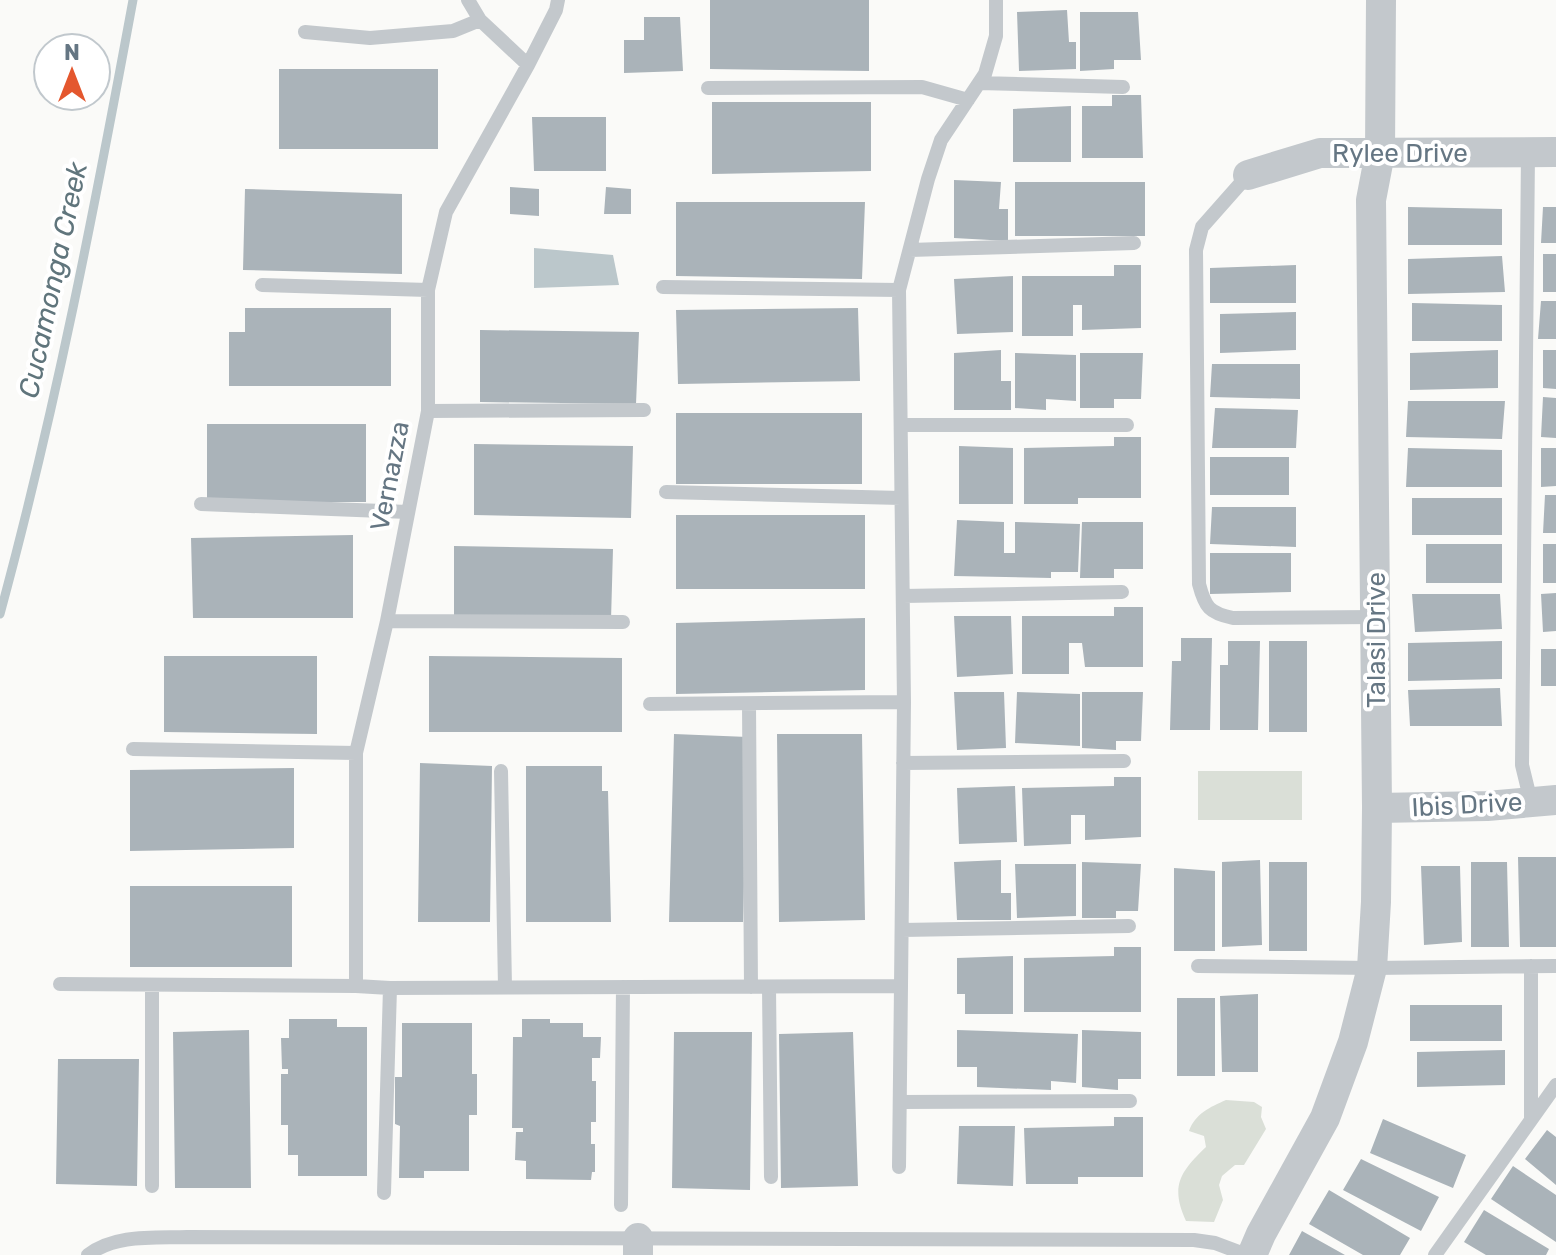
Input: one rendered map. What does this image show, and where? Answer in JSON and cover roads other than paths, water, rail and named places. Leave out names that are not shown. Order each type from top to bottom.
[{"type":"street","name":"Talasi Drive","points":[[1249,1255],[1325,1118],[1353,1042],[1372,968],[1377,808],[1371,200],[1380,153],[1381,0]]},
{"type":"street","name":"Rylee Drive","points":[[1248,175],[1320,153],[1542,152]]},
{"type":"street","name":"Ibis Drive","points":[[1377,808],[1487,806],[1544,801]]},
{"type":"lane","points":[[468,0],[480,20],[528,65]]},
{"type":"lane","name":"Vernazza","points":[[356,986],[356,753],[387,621],[428,411],[428,290],[446,212],[528,65],[558,0]]},
{"type":"lane","points":[[899,1167],[904,702],[899,290],[941,140],[985,74],[996,36],[996,0]]},
{"type":"lane","points":[[305,32],[370,38],[453,31],[480,20]]},
{"type":"lane","points":[[979,83],[1123,87]]},
{"type":"lane","points":[[708,88],[922,87],[968,100]]},
{"type":"lane","points":[[1542,152],[1522,765],[1544,801]]},
{"type":"lane","points":[[1248,175],[1202,227],[1196,250],[1199,584],[1204,604],[1218,615],[1233,618],[1376,617]]},
{"type":"lane","points":[[910,250],[1134,243]]},
{"type":"lane","points":[[262,285],[428,290]]},
{"type":"lane","points":[[663,287],[899,290]]},
{"type":"lane","points":[[428,411],[644,410]]},
{"type":"lane","points":[[901,425],[1127,425]]},
{"type":"lane","points":[[666,492],[901,498]]},
{"type":"lane","points":[[201,504],[408,512]]},
{"type":"lane","points":[[903,596],[1122,592]]},
{"type":"lane","points":[[387,621],[623,622]]},
{"type":"lane","points":[[650,704],[904,702]]},
{"type":"lane","points":[[749,704],[751,987]]},
{"type":"lane","points":[[133,749],[356,753]]},
{"type":"lane","points":[[903,763],[1124,761]]},
{"type":"lane","points":[[501,771],[505,987]]},
{"type":"lane","points":[[902,930],[1129,926]]},
{"type":"lane","points":[[1198,966],[1556,966]]},
{"type":"lane","points":[[1531,966],[1531,1120]]},
{"type":"lane","points":[[60,984],[390,988],[901,986]]},
{"type":"lane","points":[[152,985],[152,1186]]},
{"type":"lane","points":[[621,1205],[623,987]]},
{"type":"lane","points":[[769,987],[771,1177]]},
{"type":"lane","points":[[384,1193],[390,988]]},
{"type":"lane","points":[[1435,1255],[1556,1085]]},
{"type":"lane","points":[[900,1102],[1130,1101]]},
{"type":"lane","points":[[88,1255],[97,1248],[123,1240],[187,1237],[638,1246],[1194,1240],[1215,1243],[1249,1255]]},
{"type":"waterway","name":"Cucamonga Creek","points":[[0,614],[39,462],[73,308],[133,0]]}]
